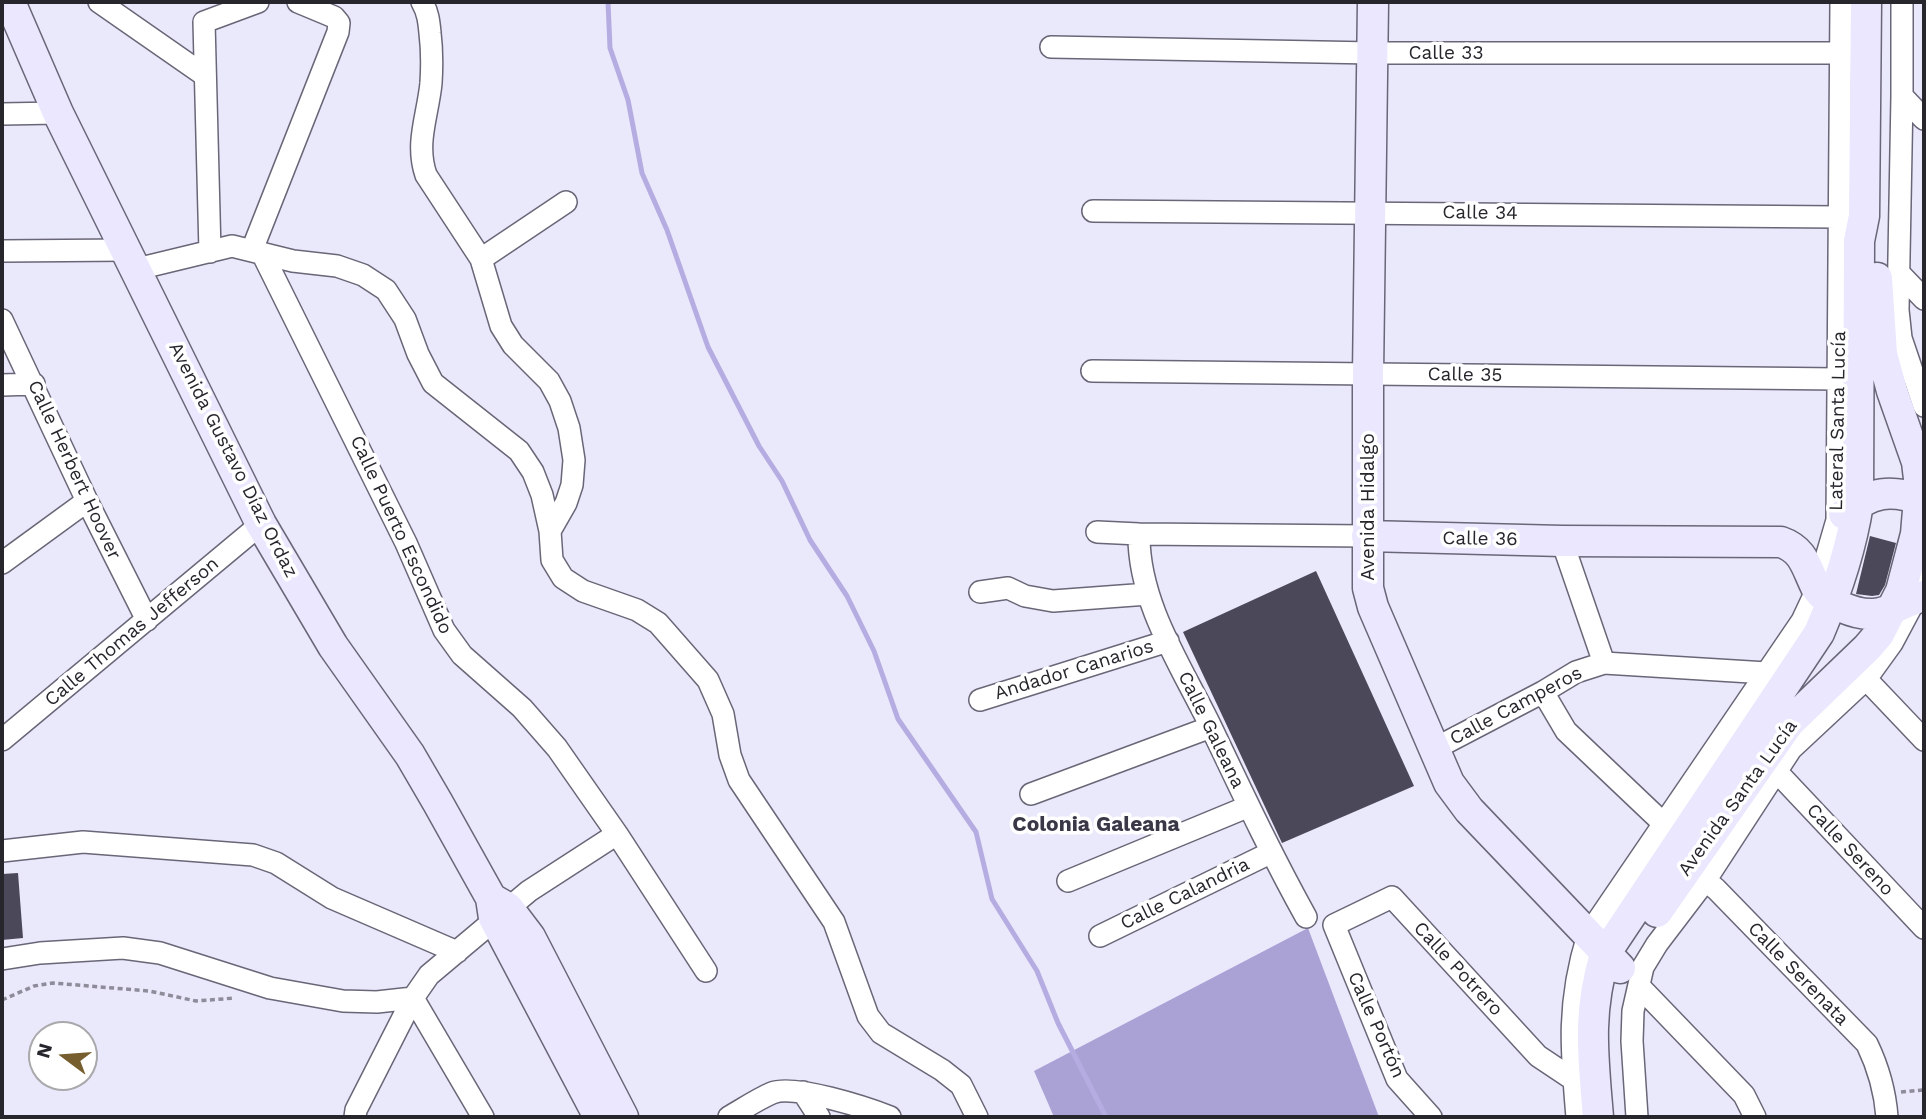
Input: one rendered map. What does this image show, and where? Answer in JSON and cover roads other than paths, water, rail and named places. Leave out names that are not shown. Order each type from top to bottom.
[{"type":"street","name":"Avenida Gustavo Díaz Ordaz","points":[[10,2],[58,113],[261,524],[333,646],[410,755],[498,908],[599,1117]]},
{"type":"street","points":[[99,2],[204,75]]},
{"type":"street","points":[[210,252],[204,22],[258,2]]},
{"type":"street","points":[[258,252],[338,32],[339,23],[334,17],[299,2]]},
{"type":"street","points":[[422,2],[427,10],[430,31],[431,84],[421,134],[421,161],[433,186],[481,259],[501,326],[513,345],[549,381],[560,401],[569,428],[574,460],[572,485],[566,503],[550,531]]},
{"type":"street","name":"Avenida Hidalgo","points":[[1373,2],[1368,588],[1373,607],[1449,783],[1469,810],[1613,961]]},
{"type":"street","name":"Lateral Santa Lucía","points":[[1841,2],[1840,53],[1855,213],[1839,379],[1847,512]]},
{"type":"street","name":"Avenida Santa Lucía","points":[[1598,1117],[1592,1014],[1596,984],[1683,856],[1819,633],[1825,595],[1849,551],[1847,512],[1859,241],[1855,213],[1866,2]]},
{"type":"street","points":[[1902,2],[1898,310],[1901,338],[1924,406]]},
{"type":"street","name":"Calle 33","points":[[1051,47],[1373,53],[1840,53]]},
{"type":"street","points":[[1902,96],[1924,119]]},
{"type":"street","points":[[2,114],[58,113]]},
{"type":"street","points":[[481,259],[566,202]]},
{"type":"street","name":"Calle 34","points":[[1093,211],[1855,213]]},
{"type":"street","name":"Avenida Santa Lucía","points":[[1683,856],[1789,723],[1867,649],[1911,600],[1910,563],[1922,500],[1917,462],[1882,354],[1874,241],[1855,213]]},
{"type":"street","points":[[2,251],[132,260],[210,252],[232,246],[337,266],[363,275],[386,290],[405,319],[418,354],[433,383],[519,452],[533,472],[542,495],[550,531],[552,560],[564,578],[583,591],[637,610],[657,623],[708,680],[723,714],[730,755],[739,780],[834,922],[868,1016],[881,1033],[942,1070],[961,1085],[977,1117]]},
{"type":"street","name":"Calle Puerto Escondido","points":[[258,252],[394,518],[444,630],[463,655],[522,708],[557,748],[617,834],[706,971]]},
{"type":"street","points":[[1899,273],[1924,299]]},
{"type":"street","name":"Calle Herbert Hoover","points":[[2,320],[87,501],[147,620]]},
{"type":"street","name":"Calle 35","points":[[1092,370],[1839,379]]},
{"type":"street","points":[[2,385],[34,384]]},
{"type":"street","points":[[1847,512],[1884,493],[1904,494],[1922,500]]},
{"type":"street","points":[[2,563],[87,501]]},
{"type":"street","name":"Calle Thomas Jefferson","points":[[2,740],[261,524]]},
{"type":"street","name":"Calle 36","points":[[1097,531],[1562,541],[1781,542],[1790,545],[1804,558],[1825,595]]},
{"type":"street","name":"Calle Galeana","points":[[1139,534],[1139,552],[1149,594],[1168,641],[1247,807],[1306,918]]},
{"type":"street","points":[[1562,541],[1604,663]]},
{"type":"street","points":[[1683,856],[1776,771],[1791,750],[1866,679],[1892,643],[1924,568]]},
{"type":"street","points":[[980,592],[1008,587],[1025,596],[1053,600],[1149,594]]},
{"type":"street","points":[[1613,961],[1643,967],[1657,944],[1683,856],[1766,673],[1802,621],[1825,595],[1844,608],[1871,615],[1911,600]]},
{"type":"street","name":"Andador Canarios","points":[[980,700],[1168,641]]},
{"type":"street","name":"Calle Camperos","points":[[1434,750],[1544,692],[1576,672],[1604,663],[1766,673]]},
{"type":"street","points":[[1866,679],[1924,740]]},
{"type":"street","name":"Calle Serenata","points":[[1544,692],[1566,731],[1683,856],[1867,1044],[1879,1068],[1887,1117]]},
{"type":"street","points":[[1031,794],[1211,727]]},
{"type":"street","name":"Calle Sereno","points":[[1776,771],[1924,928]]},
{"type":"street","points":[[1068,881],[1247,807]]},
{"type":"street","points":[[355,1117],[356,1110],[413,998],[429,975],[457,952],[498,908],[617,834]]},
{"type":"street","points":[[2,851],[83,842],[253,855],[276,863],[332,898],[457,952]]},
{"type":"street","name":"Calle Calandria","points":[[1100,936],[1270,853]]},
{"type":"street","name":"Calle Potrero","points":[[1334,925],[1392,897],[1538,1056],[1574,1080]]},
{"type":"street","name":"Avenida Gustavo Díaz Ordaz","points":[[498,908],[530,937],[623,1117]]},
{"type":"street","name":"Calle Portón","points":[[1334,925],[1397,1079],[1431,1117]]},
{"type":"street","points":[[2,959],[40,953],[123,948],[160,953],[270,988],[342,1001],[377,1002],[413,998]]},
{"type":"street","points":[[1613,961],[1744,1095],[1755,1117]]},
{"type":"street","name":"Avenida Santa Lucía","points":[[1577,1117],[1571,1019],[1574,986],[1613,961]]},
{"type":"street","name":"Avenida Santa Lucía","points":[[1613,961],[1612,1021],[1617,1117]]},
{"type":"street","name":"Avenida Santa Lucía","points":[[1613,961],[1633,1011],[1632,1041],[1637,1117]]},
{"type":"street","points":[[413,998],[483,1117]]},
{"type":"street","points":[[729,1117],[774,1092],[788,1090],[862,1107],[890,1117]]},
{"type":"street","points":[[803,1092],[819,1117]]},
{"type":"waterway","points":[[608,2],[610,48],[628,100],[642,173],[667,230],[708,347],[759,446],[782,481],[810,540],[847,596],[874,651],[898,719],[976,832],[992,899],[1037,971],[1058,1023],[1106,1117]]},
{"type":"district","name":"Colonia Galeana","points":[[1096,825]]}]
